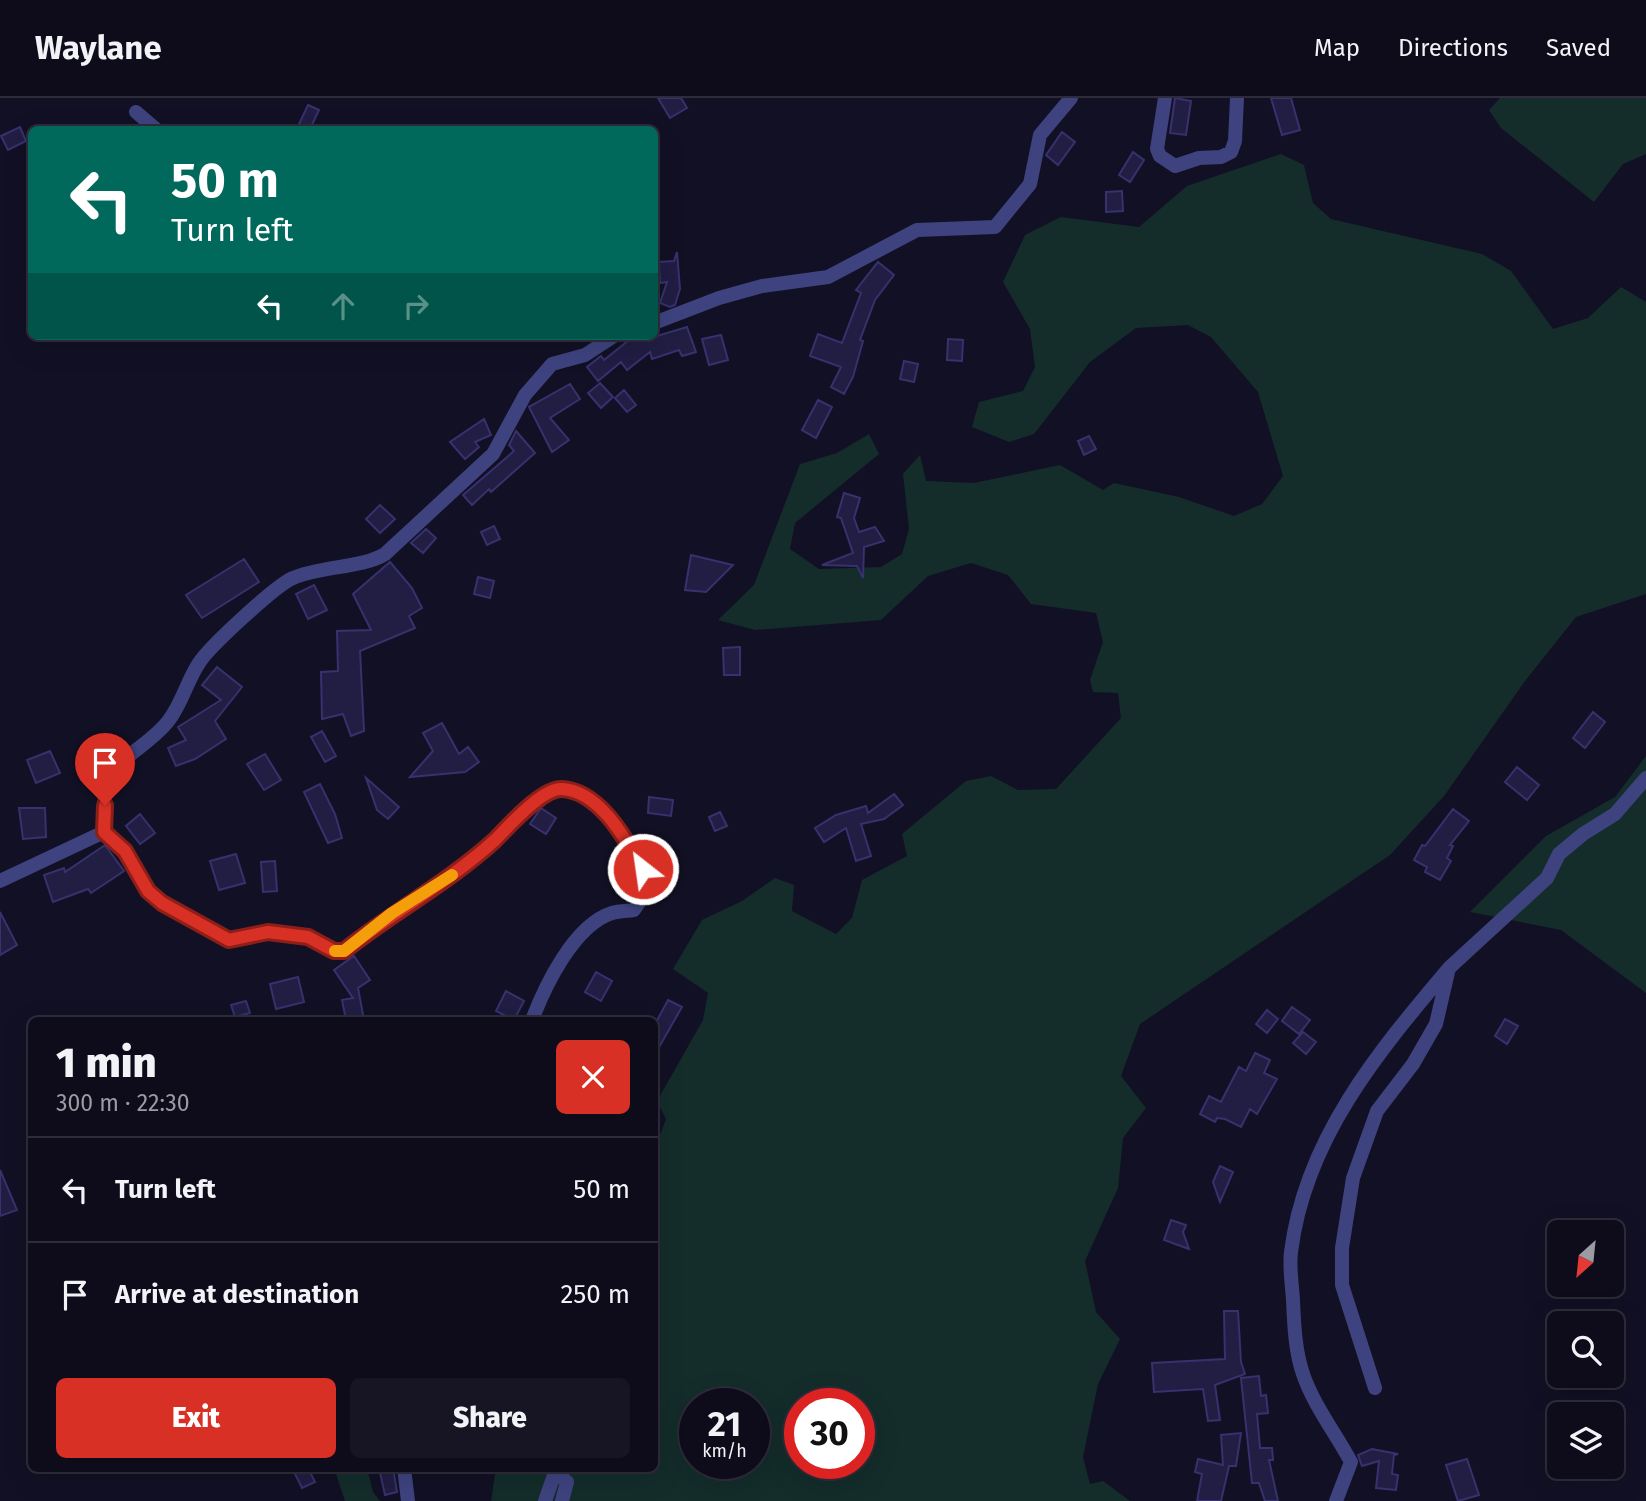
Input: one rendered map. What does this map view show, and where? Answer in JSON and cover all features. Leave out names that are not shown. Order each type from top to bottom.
[{"type":"street","points":[[658,321],[719,298],[762,286],[828,277],[917,230],[995,227],[1030,184],[1040,135],[1071,98]]},
{"type":"street","points":[[1165,98],[1157,149],[1160,156],[1175,166],[1199,158],[1221,157],[1231,152],[1235,141],[1237,98]]},
{"type":"street","points":[[136,112],[152,126]]},
{"type":"street","points":[[104,832],[110,778],[117,767],[149,743],[170,720],[199,662],[215,646],[292,578],[349,563],[376,560],[385,554],[492,454],[525,396],[552,364],[585,355],[608,340]]},
{"type":"street","points":[[1336,1501],[1351,1462],[1303,1373],[1294,1322],[1291,1254],[1301,1206],[1317,1158],[1350,1093],[1449,968],[1547,878],[1559,854],[1583,834],[1615,814],[1646,778]]},
{"type":"street","points":[[104,832],[125,851],[148,891],[162,903],[229,940],[268,932],[308,937],[334,951],[344,951],[392,913],[474,859],[545,792],[561,789],[581,795],[595,803],[624,837],[643,869],[645,892],[634,910],[610,914],[585,932],[550,975],[533,1017]]},
{"type":"street","points":[[0,881],[104,832]]},
{"type":"street","points":[[1375,1388],[1342,1285],[1342,1248],[1353,1178],[1377,1111],[1413,1064],[1436,1024],[1449,968]]},
{"type":"street","points":[[404,1472],[408,1501]]},
{"type":"street","points":[[545,1501],[555,1472],[567,1482],[562,1501]]},
{"type":"green space","points":[[1500,98],[1646,98],[1646,154],[1623,164],[1594,202],[1501,128],[1489,110]]},
{"type":"green space","points":[[1281,154],[1304,165],[1313,203],[1331,219],[1482,254],[1511,271],[1553,329],[1588,318],[1621,287],[1646,302],[1646,594],[1576,617],[1525,681],[1444,796],[1390,855],[1140,1024],[1121,1076],[1146,1108],[1123,1138],[1118,1188],[1085,1261],[1096,1312],[1120,1339],[1098,1384],[1083,1457],[1090,1484],[1103,1481],[1130,1501],[491,1501],[495,1472],[658,1472],[658,1140],[666,1119],[658,1099],[703,1020],[708,993],[673,969],[702,920],[742,901],[775,878],[794,885],[792,911],[836,934],[852,918],[862,880],[907,856],[902,834],[966,781],[991,776],[1018,790],[1056,789],[1121,718],[1118,693],[1093,692],[1090,680],[1103,642],[1096,613],[1031,604],[1008,575],[971,563],[928,576],[881,620],[755,630],[718,620],[754,585],[800,464],[837,453],[869,434],[879,454],[795,523],[790,549],[819,569],[881,567],[902,554],[909,529],[903,474],[920,455],[926,481],[974,483],[1060,465],[1103,490],[1114,483],[1179,497],[1234,516],[1262,504],[1283,476],[1258,392],[1211,337],[1188,325],[1136,328],[1090,362],[1034,434],[1009,442],[972,427],[979,402],[1023,391],[1035,367],[1030,329],[1003,282],[1025,235],[1061,217],[1139,227],[1187,186]]},
{"type":"green space","points":[[1646,756],[1646,993],[1561,930],[1470,912],[1546,836],[1615,797]]},
{"type":"green space","points":[[335,1472],[368,1472],[373,1492],[380,1501],[345,1501]]},
{"type":"building","points":[[658,98],[681,98],[687,108],[670,118]]},
{"type":"building","points":[[1175,98],[1191,101],[1186,135],[1170,133]]},
{"type":"building","points":[[1271,98],[1291,98],[1300,130],[1282,135]]},
{"type":"building","points":[[308,105],[319,110],[311,126],[299,124]]},
{"type":"building","points":[[20,127],[26,141],[8,150],[1,136]]},
{"type":"building","points":[[1062,132],[1075,142],[1058,165],[1046,155]]},
{"type":"building","points":[[1133,152],[1144,160],[1130,182],[1119,175]]},
{"type":"building","points":[[1122,191],[1123,211],[1106,212],[1106,192]]},
{"type":"building","points":[[677,252],[680,289],[675,305],[670,307],[660,303],[667,282],[660,283],[659,262],[674,261]]},
{"type":"building","points":[[878,262],[894,275],[875,300],[860,340],[863,341],[853,377],[844,394],[831,387],[841,367],[810,356],[818,334],[842,343],[861,293],[856,290]]},
{"type":"building","points":[[687,327],[696,352],[682,356],[679,350],[652,359],[650,352],[627,370],[621,362],[598,381],[587,367],[601,356],[604,360],[629,340],[658,340],[658,336]]},
{"type":"building","points":[[721,335],[728,360],[709,365],[702,339]]},
{"type":"building","points":[[948,339],[963,340],[962,361],[947,360]]},
{"type":"building","points":[[904,361],[918,364],[914,382],[900,379]]},
{"type":"building","points":[[600,383],[613,397],[601,408],[588,393]]},
{"type":"building","points":[[570,384],[580,399],[550,418],[569,440],[552,452],[529,407]]},
{"type":"building","points":[[624,390],[636,405],[627,412],[615,398]]},
{"type":"building","points":[[818,400],[832,407],[816,438],[802,430]]},
{"type":"building","points":[[484,419],[491,435],[475,442],[479,447],[465,459],[450,442]]},
{"type":"building","points":[[516,431],[535,453],[472,505],[463,495],[514,451],[509,445]]},
{"type":"building","points":[[1089,436],[1096,449],[1084,455],[1078,441]]},
{"type":"building","points":[[844,493],[860,498],[854,518],[859,532],[875,527],[884,541],[864,547],[863,578],[857,566],[822,565],[853,553],[841,518],[837,517]]},
{"type":"building","points":[[380,505],[395,519],[380,533],[366,519]]},
{"type":"building","points":[[494,526],[500,539],[487,545],[481,532]]},
{"type":"building","points":[[426,529],[436,538],[423,553],[411,543]]},
{"type":"building","points":[[691,555],[733,565],[706,592],[685,590]]},
{"type":"building","points":[[244,559],[259,582],[202,618],[186,595]]},
{"type":"building","points":[[390,562],[412,588],[422,608],[409,616],[415,628],[360,651],[364,731],[351,736],[343,714],[322,719],[321,672],[338,671],[337,631],[371,630],[353,594]]},
{"type":"building","points":[[478,577],[494,581],[490,598],[474,594]]},
{"type":"building","points":[[314,585],[327,610],[308,619],[296,594]]},
{"type":"building","points":[[740,647],[740,675],[724,675],[723,648]]},
{"type":"building","points":[[217,667],[242,687],[215,721],[226,739],[195,759],[176,766],[168,748],[186,740],[178,727],[221,700],[202,685]]},
{"type":"building","points":[[1593,712],[1605,722],[1585,748],[1573,738]]},
{"type":"building","points":[[442,723],[459,754],[468,747],[479,762],[465,772],[410,777],[433,751],[423,733]]},
{"type":"building","points":[[322,731],[336,756],[325,762],[311,737]]},
{"type":"building","points":[[50,751],[60,773],[36,783],[27,760]]},
{"type":"building","points":[[265,754],[281,780],[264,790],[247,764]]},
{"type":"building","points":[[1517,767],[1539,785],[1527,800],[1505,782]]},
{"type":"building","points":[[366,778],[399,807],[388,819],[377,810]]},
{"type":"building","points":[[320,784],[335,814],[342,838],[328,843],[304,792]]},
{"type":"building","points":[[894,794],[903,805],[884,819],[861,824],[871,856],[856,861],[846,828],[824,842],[815,828],[836,815],[866,806],[868,813]]},
{"type":"building","points":[[649,797],[673,800],[671,816],[648,813]]},
{"type":"building","points":[[19,808],[45,808],[46,837],[23,839]]},
{"type":"building","points":[[541,808],[556,818],[546,834],[530,824]]},
{"type":"building","points":[[1453,809],[1469,821],[1450,845],[1453,846],[1447,858],[1451,861],[1440,880],[1425,872],[1427,867],[1414,860],[1422,845],[1425,846]]},
{"type":"building","points":[[720,812],[727,826],[715,831],[709,817]]},
{"type":"building","points":[[140,814],[155,833],[140,844],[126,826]]},
{"type":"building","points":[[105,845],[124,871],[91,893],[88,889],[53,902],[44,875],[64,868],[65,872]]},
{"type":"building","points":[[236,854],[245,883],[219,890],[210,861]]},
{"type":"building","points":[[275,861],[277,891],[263,892],[261,862]]},
{"type":"building","points":[[0,912],[17,945],[0,955]]},
{"type":"building","points":[[354,956],[370,980],[358,988],[363,1017],[345,1017],[342,1000],[353,998],[334,970]]},
{"type":"building","points":[[596,972],[612,981],[601,1001],[585,992]]},
{"type":"building","points":[[298,977],[304,1002],[276,1009],[270,984]]},
{"type":"building","points":[[506,991],[524,1001],[516,1017],[508,1017],[496,1011]]},
{"type":"building","points":[[668,1000],[682,1007],[658,1049],[658,1019]]},
{"type":"building","points":[[246,1001],[250,1013],[235,1017],[231,1005]]},
{"type":"building","points":[[1292,1007],[1310,1020],[1299,1034],[1282,1021]]},
{"type":"building","points":[[1267,1010],[1278,1019],[1267,1033],[1256,1024]]},
{"type":"building","points":[[1505,1019],[1518,1026],[1507,1044],[1495,1036]]},
{"type":"building","points":[[1303,1032],[1316,1042],[1306,1054],[1293,1043]]},
{"type":"building","points":[[1255,1053],[1270,1060],[1264,1073],[1277,1079],[1257,1114],[1250,1109],[1241,1127],[1225,1119],[1217,1118],[1215,1122],[1200,1114],[1209,1096],[1221,1102],[1239,1067],[1246,1071]]},
{"type":"building","points":[[1220,1166],[1233,1172],[1220,1202],[1213,1182]]},
{"type":"building","points":[[0,1170],[17,1210],[0,1216]]},
{"type":"building","points":[[1171,1220],[1186,1225],[1183,1232],[1189,1249],[1164,1240]]},
{"type":"building","points":[[1224,1311],[1238,1311],[1241,1362],[1245,1374],[1215,1385],[1220,1420],[1208,1421],[1203,1389],[1154,1392],[1152,1363],[1225,1359]]},
{"type":"building","points":[[1259,1376],[1261,1396],[1266,1395],[1268,1413],[1257,1414],[1260,1448],[1272,1448],[1273,1460],[1269,1460],[1278,1501],[1265,1501],[1259,1483],[1252,1483],[1241,1378]]},
{"type":"building","points":[[1241,1433],[1236,1466],[1229,1466],[1221,1501],[1197,1501],[1202,1474],[1195,1472],[1198,1459],[1223,1465],[1221,1435]]},
{"type":"building","points":[[1372,1449],[1398,1454],[1394,1455],[1392,1474],[1398,1475],[1396,1490],[1376,1488],[1379,1461],[1362,1466],[1358,1455]]},
{"type":"building","points":[[1467,1459],[1479,1495],[1458,1501],[1446,1465]]},
{"type":"building","points":[[294,1472],[310,1472],[315,1482],[302,1488]]},
{"type":"building","points":[[380,1472],[394,1472],[397,1492],[385,1495]]},
{"type":"slow traffic","points":[[335,951],[344,951],[392,913],[452,875]]},
{"type":"route","points":[[105,805],[104,832],[125,851],[148,891],[162,903],[191,916],[229,940],[247,939],[268,932],[308,937],[334,951],[344,951],[392,913],[438,886],[474,859],[545,792],[561,789],[595,803],[624,837],[643,869]]}]
